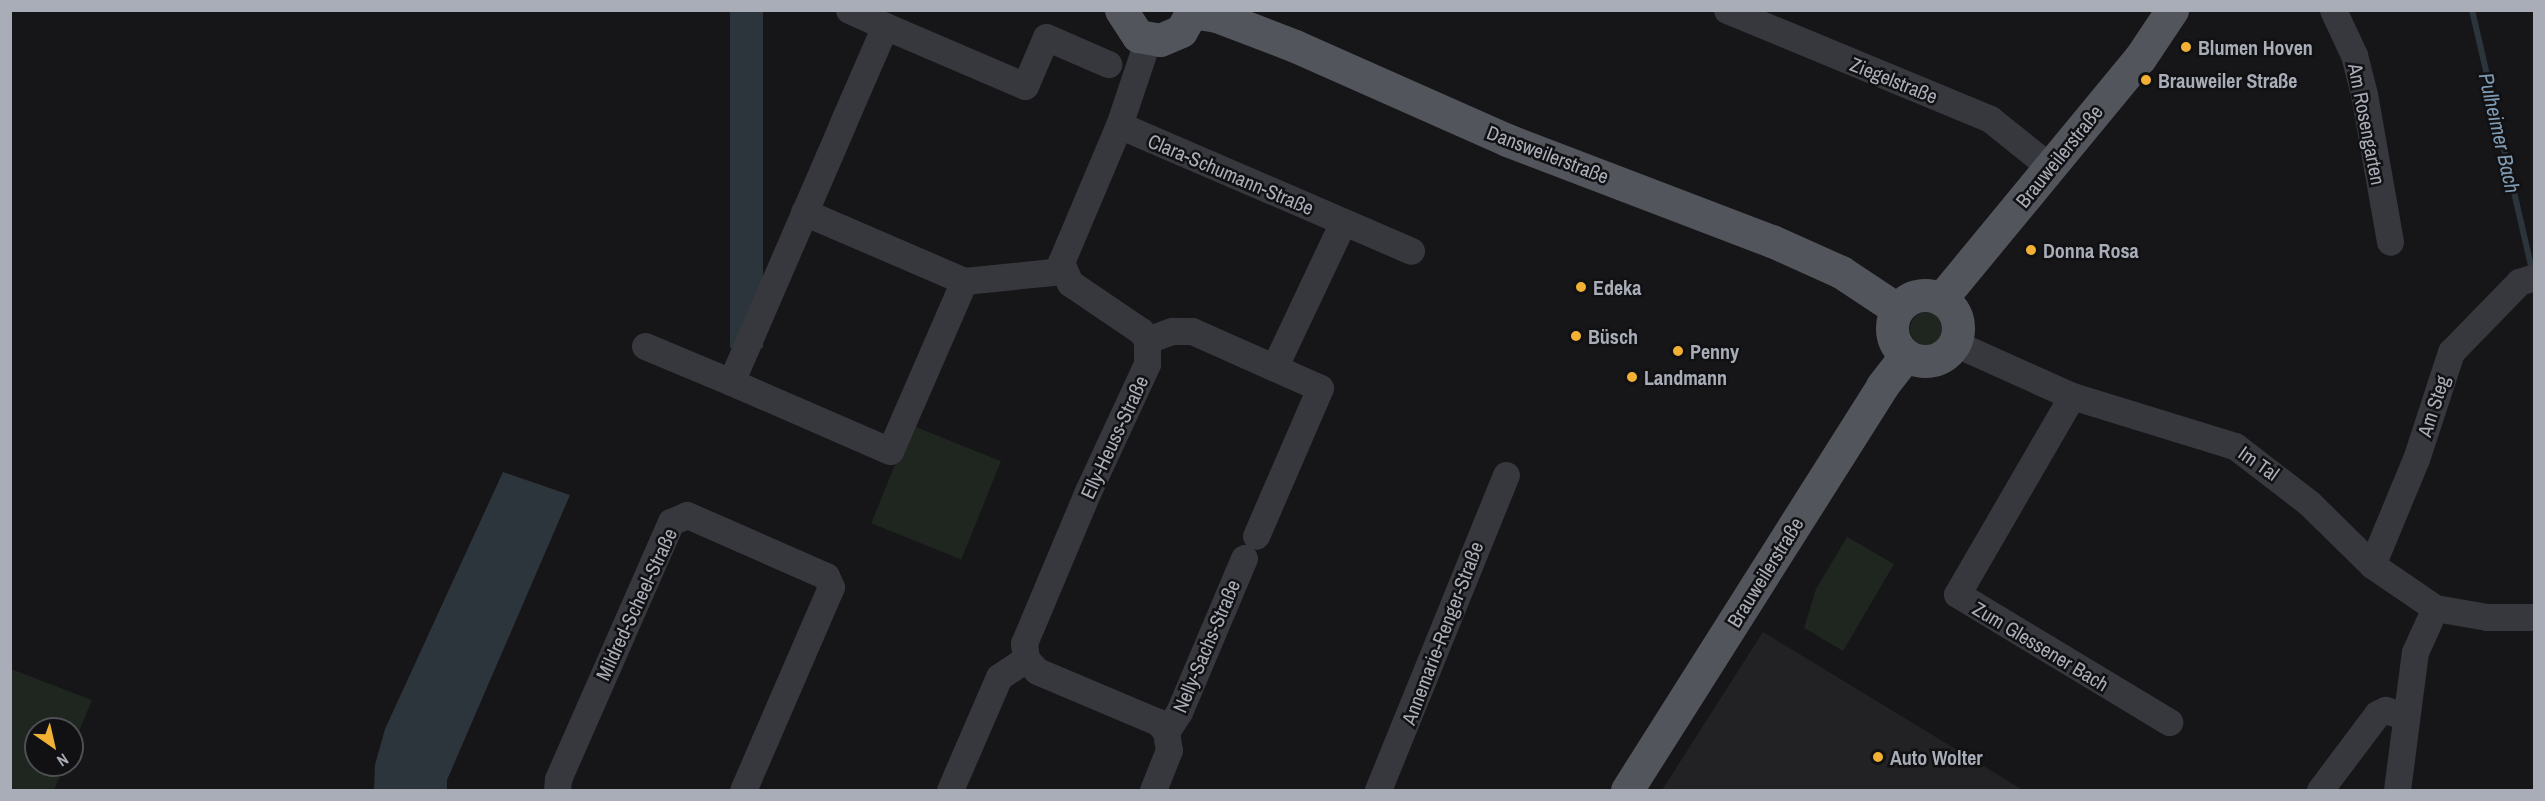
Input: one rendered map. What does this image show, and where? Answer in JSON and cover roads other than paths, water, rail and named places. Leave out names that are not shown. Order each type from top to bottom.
[{"type":"main road","points":[[1121,10],[1130,29],[1148,39]]},
{"type":"main road","name":"Brauweilerstraße","points":[[1941,299],[2140,58],[2172,10]]},
{"type":"main road","name":"Dansweilerstraße","points":[[1148,39],[1171,38],[1180,32],[1193,11],[1217,16],[1295,46],[1508,140],[1772,241],[1840,272],[1897,309]]},
{"type":"main road","points":[[1922,295],[1941,299],[1954,313],[1954,342],[1938,358],[1916,360],[1906,355],[1893,339],[1892,329],[1897,309],[1922,295]]},
{"type":"main road","name":"Brauweilerstraße","points":[[1627,790],[1882,386],[1906,355]]},
{"type":"street","points":[[849,10],[1025,86],[1046,37],[1108,64]]},
{"type":"street","name":"Ziegelstraße","points":[[1727,10],[1990,120],[2050,167]]},
{"type":"street","name":"Am Rosengarten","points":[[2333,10],[2354,55],[2364,94],[2390,242]]},
{"type":"street","points":[[731,382],[885,26]]},
{"type":"street","points":[[1148,39],[1119,125],[1063,252],[1062,271],[1070,283],[1133,324],[1147,340],[1172,331],[1192,331],[1275,366],[1343,222]]},
{"type":"street","name":"Clara-Schumann-Straße","points":[[1119,125],[1412,251]]},
{"type":"street","points":[[804,212],[964,280],[1062,271]]},
{"type":"street","points":[[645,346],[890,451],[964,280]]},
{"type":"street","name":"Am Steg","points":[[2372,565],[2416,459],[2451,352],[2527,280]]},
{"type":"street","name":"Elly-Heuss-Straße","points":[[1026,659],[1024,643],[1088,491],[1147,364],[1147,340]]},
{"type":"street","name":"Im Tal","points":[[1954,342],[2072,396],[2235,446],[2302,497],[2372,565],[2435,608],[2487,616],[2535,617]]},
{"type":"street","name":"Nelly-Sachs-Straße","points":[[1166,732],[1179,712],[1320,388],[1275,366]]},
{"type":"street","name":"Zum Glessener Bach","points":[[2072,396],[1957,594],[2169,722]]},
{"type":"street","name":"Annemarie-Renger-Straße","points":[[1378,790],[1506,476]]},
{"type":"street","name":"Mildred-Scheel-Straße","points":[[557,790],[558,779],[671,522],[687,514],[826,576],[831,587],[743,790]]},
{"type":"street","points":[[2397,790],[2415,652],[2435,608]]},
{"type":"street","points":[[950,790],[999,677],[1026,659],[1037,671],[1158,722],[1166,732],[1169,750],[1154,790]]},
{"type":"street","points":[[2320,790],[2377,714],[2385,710],[2405,716]]},
{"type":"waterway","name":"Pulheimer Bach","points":[[2472,10],[2532,270]]},
{"type":"place","name":"Blumen Hoven","points":[[2186,47]]},
{"type":"place","name":"Brauweiler Straße","points":[[2146,80]]},
{"type":"place","name":"Donna Rosa","points":[[2031,250]]},
{"type":"place","name":"Edeka","points":[[1581,287]]},
{"type":"place","name":"Büsch","points":[[1576,336]]},
{"type":"place","name":"Penny","points":[[1678,351]]},
{"type":"place","name":"Landmann","points":[[1632,377]]},
{"type":"place","name":"Auto Wolter","points":[[1878,757]]}]
